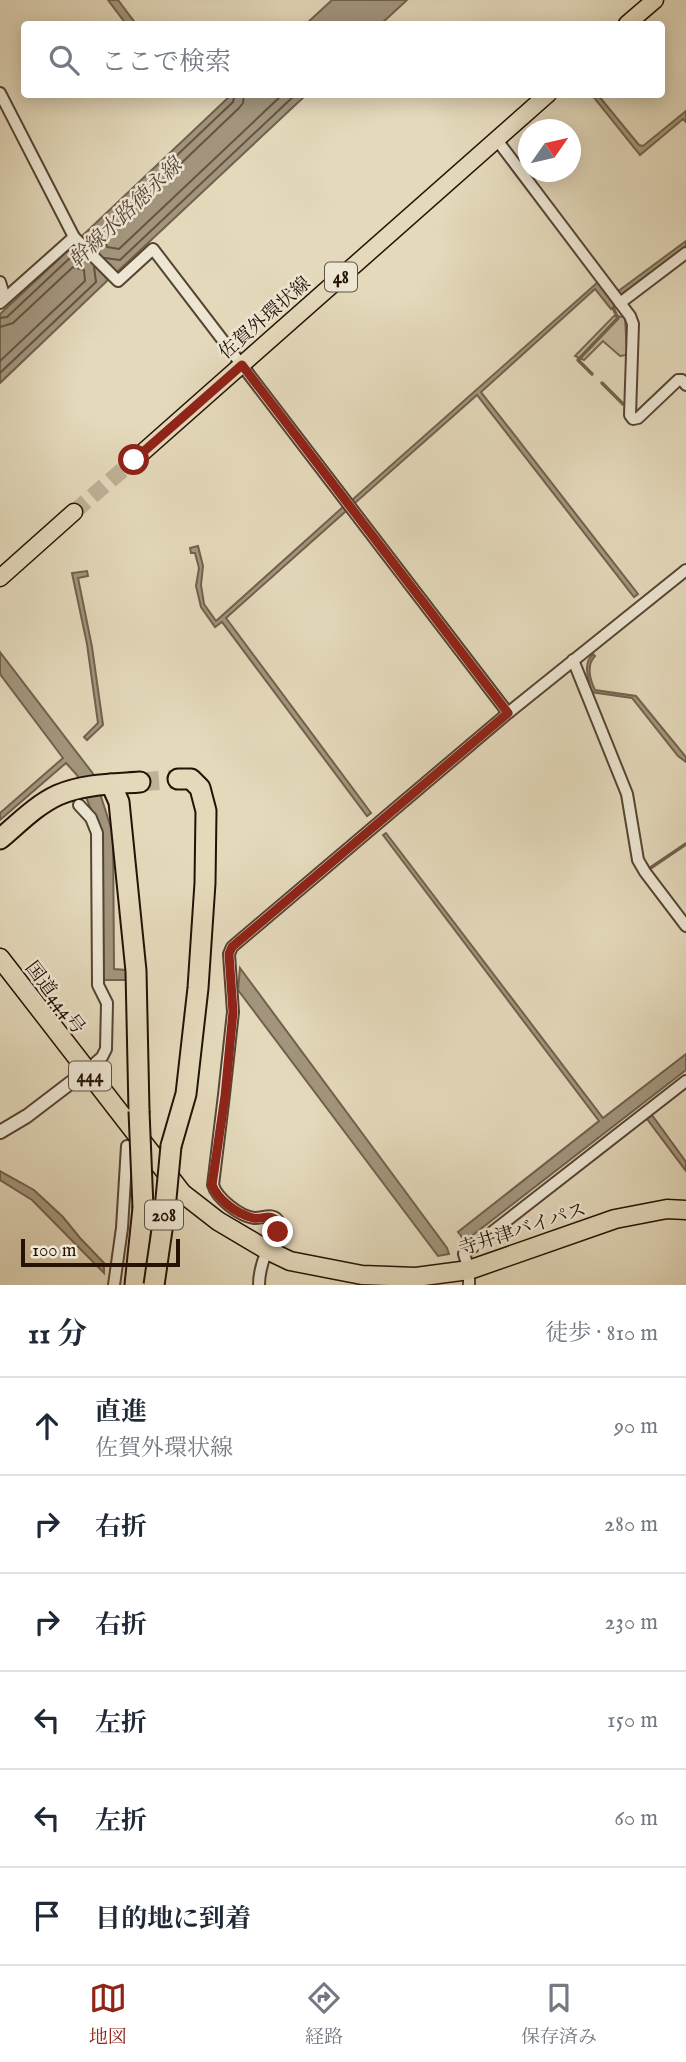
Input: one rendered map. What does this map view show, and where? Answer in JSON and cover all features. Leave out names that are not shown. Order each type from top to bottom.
[{"type":"highway","name":"208","points":[[154,1285],[171,1146],[186,1094],[198,988],[205,883],[206,811],[200,788],[191,779],[178,779]]},
{"type":"highway","points":[[0,839],[56,796],[72,790],[140,782]]},
{"type":"highway","name":"208","points":[[111,784],[119,802],[136,971],[143,1208],[135,1285]]},
{"type":"highway","name":"国道444号","points":[[0,958],[182,1193]]},
{"type":"highway","name":"寺井津バイパス","points":[[182,1193],[218,1221],[290,1261],[362,1275],[416,1277],[469,1277],[615,1219],[667,1209],[686,1210]]},
{"type":"main road","points":[[630,21],[655,0]]},
{"type":"main road","name":"佐賀外環状線","points":[[134,460],[544,98]]},
{"type":"main road","points":[[0,578],[74,512]]},
{"type":"street","points":[[0,93],[74,237],[118,281],[153,249],[508,713]]},
{"type":"street","points":[[497,140],[630,316],[633,324],[630,415],[633,419],[638,418],[678,380],[682,380],[686,385]]},
{"type":"street","points":[[3,300],[74,237]]},
{"type":"street","points":[[620,303],[686,253]]},
{"type":"street","points":[[0,282],[3,300]]},
{"type":"street","points":[[259,1285],[259,1273],[267,1250],[278,1232],[279,1223],[274,1217],[254,1218],[234,1210],[215,1192],[212,1185],[225,1096],[233,1012],[229,954],[232,947],[508,713],[686,570]]},
{"type":"street","points":[[573,660],[627,794],[638,860],[686,926]]},
{"type":"street","points":[[0,1132],[27,1116],[86,1071],[102,1058],[106,1049],[107,1003],[98,985],[97,833],[91,818],[79,804]]},
{"type":"street","points":[[469,1277],[464,1254],[686,1081]]},
{"type":"street","points":[[114,1285],[122,1228],[127,1146]]},
{"type":"shaded area","points":[[614,316],[625,317],[627,355],[620,356],[603,341],[584,360],[575,356]]},
{"type":"water","points":[[108,0],[118,0],[134,21],[124,21]]},
{"type":"water","points":[[332,0],[407,0],[384,21],[309,21]]},
{"type":"water","name":"幹線水路徳永線","points":[[228,98],[303,98],[117,272],[108,263],[100,271],[108,280],[0,383],[0,314],[74,245],[83,253],[91,245],[82,236]]},
{"type":"water","points":[[594,98],[600,98],[639,145],[643,146],[686,111],[686,122],[683,119],[640,155]]},
{"type":"water","points":[[686,241],[686,246],[619,296],[617,292]]},
{"type":"water","points":[[598,282],[615,306],[611,309],[595,289],[481,392],[638,594],[634,597],[477,395],[355,503],[352,500]]},
{"type":"water","points":[[343,507],[346,511],[226,618],[371,813],[367,816],[222,622],[215,627],[201,607],[196,586],[199,568],[195,553],[191,553],[190,548],[198,546],[203,566],[201,585],[204,604],[216,621]]},
{"type":"water","points":[[87,571],[88,576],[78,578],[92,647],[103,725],[87,740],[84,737],[98,723],[87,644],[72,573]]},
{"type":"water","points":[[0,652],[94,775],[113,834],[114,969],[126,970],[126,980],[104,980],[101,834],[77,775],[66,763],[0,820],[0,813],[63,758],[0,674]]},
{"type":"water","points":[[593,654],[595,656],[590,664],[590,673],[595,690],[636,696],[686,757],[686,762],[678,756],[632,698],[591,692],[587,667]]},
{"type":"water","points":[[386,833],[603,1118],[686,1054],[686,1070],[465,1241],[458,1232],[599,1121],[383,835]]},
{"type":"water","points":[[240,968],[449,1254],[438,1256],[238,990]]},
{"type":"water","points":[[652,1115],[686,1162],[686,1171],[647,1119]]},
{"type":"water","points":[[0,1171],[34,1190],[63,1217],[104,1263],[104,1273],[32,1200],[0,1180]]},
{"type":"waterway","points":[[592,374],[578,360],[618,318],[613,308]]},
{"type":"waterway","points":[[602,383],[623,404]]},
{"type":"waterway","points":[[649,869],[686,844]]},
{"type":"tunnel","points":[[74,512],[134,460]]},
{"type":"tunnel","points":[[140,782],[178,779]]},
{"type":"route","points":[[134,460],[242,365],[508,713],[232,947],[229,954],[233,1012],[225,1096],[212,1185],[215,1192],[234,1210],[254,1218],[274,1217],[279,1223],[278,1232]]}]
